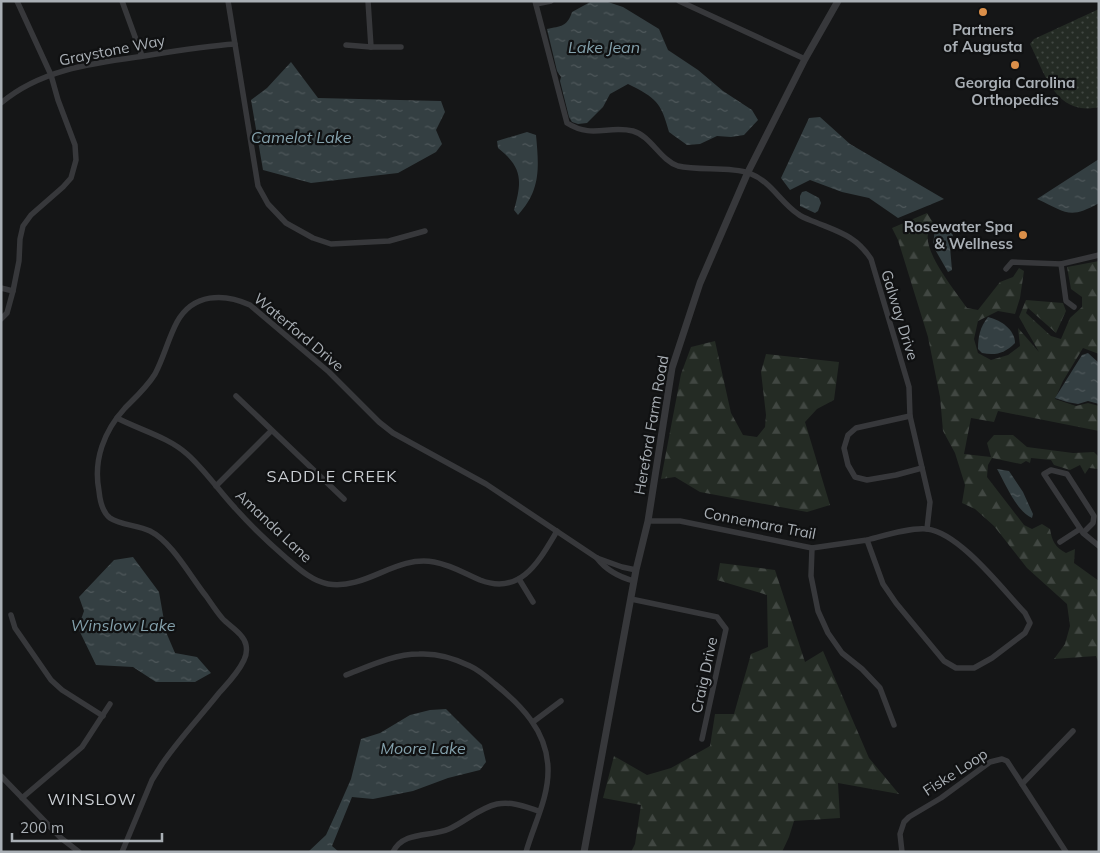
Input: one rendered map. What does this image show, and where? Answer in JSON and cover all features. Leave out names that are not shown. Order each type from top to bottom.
[{"type":"street","points":[[1,319],[7,312],[13,291],[23,226],[31,215],[71,178],[76,160],[75,145],[51,75],[17,1]]},
{"type":"street","points":[[122,1],[142,56]]},
{"type":"street","points":[[228,1],[258,186],[268,204],[286,223],[313,238],[331,244],[390,241],[425,231]]},
{"type":"street","points":[[368,1],[371,47]]},
{"type":"street","points":[[551,1],[535,2],[567,123],[578,130],[595,132],[618,129],[636,132],[677,166],[748,172]]},
{"type":"street","points":[[679,1],[805,59]]},
{"type":"street","name":"Hereford Farm Road","points":[[584,852],[636,570],[648,521],[672,368],[700,283],[748,172],[805,59],[838,1]]},
{"type":"street","name":"Graystone Way","points":[[1,103],[22,87],[74,67],[235,44]]},
{"type":"street","points":[[346,45],[401,47]]},
{"type":"street","name":"Galway Drive","points":[[748,172],[767,182],[778,196],[799,215],[852,238],[863,247],[871,259],[909,387],[910,416],[930,502],[927,528]]},
{"type":"street","points":[[1006,269],[1012,262],[1061,264],[1099,255]]},
{"type":"street","points":[[1061,264],[1066,300],[1074,307]]},
{"type":"street","points":[[1,288],[13,291]]},
{"type":"street","name":"Waterford Drive","points":[[122,852],[152,780],[170,752],[241,667],[245,658],[246,645],[244,639],[221,617],[173,550],[163,540],[142,527],[111,519],[105,513],[101,504],[97,472],[99,454],[104,441],[117,418],[146,387],[155,374],[175,327],[186,310],[197,302],[222,296],[250,304],[329,372],[379,422],[394,433],[486,484],[597,558],[608,570],[634,581]]},
{"type":"street","points":[[236,396],[344,499]]},
{"type":"street","points":[[910,416],[856,428],[848,435],[844,448],[848,465],[855,477],[867,480],[922,468]]},
{"type":"street","name":"Amanda Lane","points":[[117,418],[175,445],[188,454],[236,510],[292,563],[316,580],[328,584],[352,584],[404,563],[417,561],[444,564],[493,584],[512,582],[519,579]]},
{"type":"street","points":[[216,486],[271,431]]},
{"type":"street","points":[[1060,542],[1081,531],[1093,523],[1094,516],[1067,474],[1051,470],[1044,474],[1081,531],[1099,546]]},
{"type":"street","name":"Connemara Trail","points":[[648,521],[680,521],[812,548],[867,540],[899,532],[927,528]]},
{"type":"street","points":[[867,540],[883,584],[896,603],[944,661],[956,668],[974,668],[992,658],[1025,633],[1030,623],[1025,613],[957,543],[944,534],[927,528]]},
{"type":"street","points":[[533,602],[519,579],[534,567],[557,531]]},
{"type":"street","points":[[812,548],[811,576],[818,611],[828,633],[842,653],[862,669],[880,688],[894,725]]},
{"type":"street","name":"Waterford Drive","points":[[597,558],[636,570]]},
{"type":"street","points":[[608,570],[612,563]]},
{"type":"street","name":"Craig Drive","points":[[631,600],[717,617],[726,629],[702,739]]},
{"type":"street","points":[[12,615],[15,628],[51,680],[62,690],[103,716]]},
{"type":"street","points":[[346,675],[402,655],[425,654],[446,656],[471,666],[484,674],[512,698],[533,722],[540,735],[548,765],[545,795],[526,852]]},
{"type":"street","points":[[533,722],[561,701]]},
{"type":"street","points":[[22,798],[82,747],[110,704]]},
{"type":"street","points":[[1022,784],[1073,731]]},
{"type":"street","name":"Fiske Loop","points":[[902,852],[900,834],[904,822],[909,817],[941,798],[990,762],[1002,759],[1007,761],[1066,852]]},
{"type":"street","points":[[1,776],[61,838],[79,852]]},
{"type":"street","points":[[393,852],[396,846],[403,841],[412,837],[447,830],[473,814],[498,804],[520,804],[539,812]]},
{"type":"green space","points":[[1099,9],[1099,107],[1084,108],[1072,106],[1062,99],[1047,80],[1030,44],[1034,39]]},
{"type":"green space","points":[[927,213],[934,224],[928,234],[931,251],[942,272],[967,308],[978,310],[1000,282],[1013,277],[1019,268],[1024,271],[1020,298],[1015,314],[998,311],[978,321],[974,339],[978,353],[991,360],[1008,355],[1020,346],[1018,328],[1039,352],[1019,317],[1026,300],[1063,303],[1066,311],[1056,333],[1028,308],[1026,313],[1051,336],[1061,339],[1070,318],[1082,307],[1082,297],[1071,289],[1067,267],[1099,261],[1099,354],[1083,348],[1063,381],[1055,399],[1076,406],[1088,403],[1099,406],[1099,431],[998,411],[994,422],[971,418],[964,454],[991,457],[987,443],[994,435],[1013,435],[1027,447],[1073,453],[1094,452],[1099,457],[1099,469],[1089,468],[1085,474],[1080,465],[1070,470],[1054,465],[1051,460],[1031,458],[1030,463],[1026,461],[1021,464],[992,458],[988,465],[987,477],[1024,525],[1032,529],[1042,524],[1050,529],[1057,546],[1066,553],[1075,549],[1074,563],[1099,581],[1099,664],[1096,656],[1054,659],[1065,644],[1070,626],[1067,604],[1027,568],[994,526],[975,509],[962,503],[965,485],[955,453],[943,431],[940,397],[928,337],[898,240],[892,228]]},
{"type":"green space","points":[[715,341],[731,413],[743,435],[757,437],[765,427],[766,415],[761,372],[766,354],[839,362],[834,400],[817,409],[805,422],[830,505],[807,512],[700,492],[675,477],[661,479],[681,374],[691,347]]},
{"type":"green space","points":[[720,563],[775,570],[805,662],[823,651],[869,758],[899,794],[838,783],[840,818],[794,821],[782,852],[631,852],[635,844],[641,805],[603,798],[614,756],[647,775],[671,768],[710,746],[715,714],[734,714],[751,654],[768,647],[767,595],[717,580]]},
{"type":"water","name":"Lake Jean","points":[[592,1],[605,1],[623,7],[659,29],[668,50],[752,110],[758,120],[744,135],[731,137],[717,136],[700,144],[687,145],[669,132],[660,107],[656,102],[645,93],[628,84],[610,94],[603,107],[587,123],[578,124],[572,122],[569,117],[560,81],[561,77],[557,71],[547,29],[563,25],[568,21],[572,12]]},
{"type":"water","name":"Camelot Lake","points":[[291,62],[318,98],[441,101],[445,112],[436,130],[442,144],[436,152],[398,173],[311,183],[263,170],[251,100],[267,88]]},
{"type":"water","points":[[820,117],[850,144],[944,199],[898,218],[869,198],[842,192],[810,180],[790,190],[781,178],[809,118]]},
{"type":"water","points":[[527,132],[536,135],[537,178],[531,197],[518,215],[514,210],[519,183],[518,176],[512,162],[498,148],[497,141]]},
{"type":"water","points":[[1099,159],[1099,203],[1074,213],[1061,210],[1037,199]]},
{"type":"water","points":[[806,191],[819,198],[821,203],[818,211],[815,213],[800,206],[800,196],[802,192]]},
{"type":"water","points":[[941,224],[953,235],[950,247],[952,270],[948,272],[933,246],[935,228]]},
{"type":"water","points":[[988,317],[1006,326],[1014,338],[1015,343],[1008,349],[996,354],[982,353],[978,349],[980,332]]},
{"type":"water","points":[[1088,353],[1099,363],[1099,404],[1088,401],[1078,404],[1055,398],[1082,355]]},
{"type":"water","points":[[997,469],[1009,471],[1023,492],[1033,514],[1032,518],[1016,504]]},
{"type":"water","name":"Winslow Lake","points":[[133,557],[159,592],[166,632],[175,653],[197,657],[211,673],[195,682],[156,682],[133,667],[96,665],[78,628],[84,611],[79,597],[114,560]]},
{"type":"water","name":"Moore Lake","points":[[446,709],[482,745],[486,762],[480,770],[448,778],[413,791],[373,799],[352,797],[332,846],[339,852],[308,852],[326,835],[351,779],[361,739],[380,733],[410,715],[430,710]]},
{"type":"place","name":"Partners of Augusta","points":[[983,12]]},
{"type":"place","name":"Georgia Carolina Orthopedics","points":[[1015,65]]},
{"type":"place","name":"Rosewater Spa & Wellness","points":[[1023,235]]},
{"type":"district","name":"SADDLE CREEK","points":[[332,476]]},
{"type":"district","name":"WINSLOW","points":[[92,799]]}]
